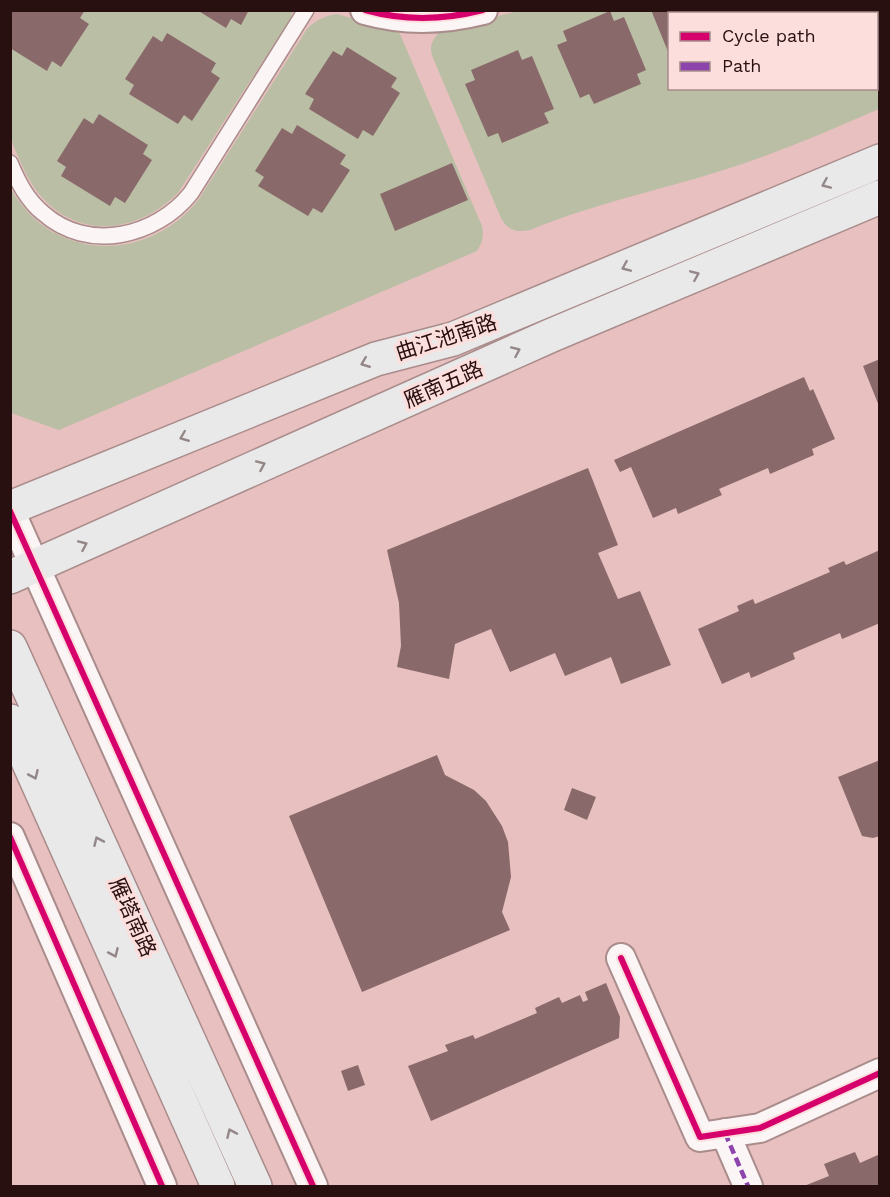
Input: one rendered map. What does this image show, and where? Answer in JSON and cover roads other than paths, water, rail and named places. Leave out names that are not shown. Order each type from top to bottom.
[{"type":"main road","name":"曲江池南路","points":[[10,509],[376,359],[453,339],[879,161]]},
{"type":"main road","name":"雁南五路","points":[[23,572],[552,335],[879,197]]},
{"type":"main road","name":"雁塔南路","points":[[10,647],[255,1186]]},
{"type":"main road","name":"雁塔南路","points":[[10,721],[218,1186]]},
{"type":"street","points":[[365,10],[385,15],[423,19],[442,18],[483,10]]},
{"type":"street","points":[[10,509],[23,572],[313,1186]]},
{"type":"street","points":[[10,837],[162,1186]]},
{"type":"street","points":[[621,958],[700,1137],[760,1128],[879,1073]]},
{"type":"street","points":[[725,1133],[748,1186]]},
{"type":"lane","points":[[10,163],[32,202],[63,227],[85,234],[109,236],[133,232],[155,224],[175,210],[191,193],[306,10]]}]
